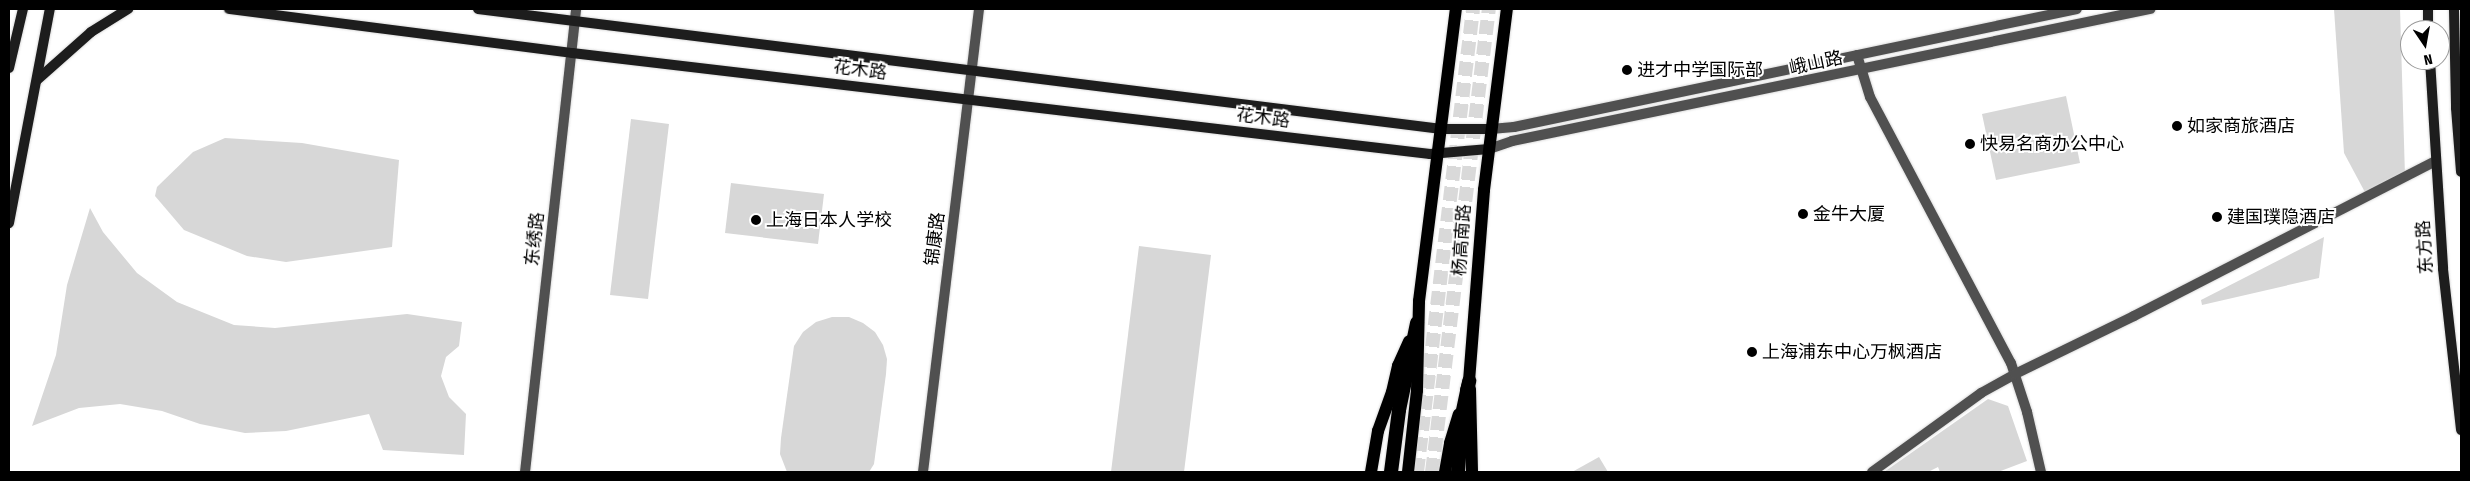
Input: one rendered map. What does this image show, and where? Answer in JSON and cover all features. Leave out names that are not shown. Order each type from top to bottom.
[{"type":"highway","points":[[1391,472],[1399,410],[1418,323]]},
{"type":"highway","points":[[1458,472],[1462,415],[1469,381]]},
{"type":"main road","points":[[9,68],[23,9]]},
{"type":"main road","points":[[9,223],[50,9]]},
{"type":"main road","points":[[37,80],[91,32],[128,9]]},
{"type":"main road","name":"花木路","points":[[228,9],[572,53],[1430,154],[1489,149]]},
{"type":"main road","name":"花木路","points":[[478,9],[1442,129],[1491,129]]},
{"type":"main road","name":"杨高南路","points":[[1408,472],[1418,390],[1418,323],[1456,9]]},
{"type":"main road","name":"杨高南路","points":[[1445,472],[1450,443],[1469,381],[1484,190],[1507,9]]},
{"type":"main road","points":[[2454,9],[2456,108],[2461,172]]},
{"type":"main road","name":"东方路","points":[[2430,70],[2443,269],[2461,430]]},
{"type":"main road","points":[[1370,472],[1378,431],[1392,392],[1398,366],[1418,323]]},
{"type":"main road","points":[[1469,381],[1472,472]]},
{"type":"street","name":"东绣路","points":[[525,472],[576,9]]},
{"type":"street","name":"锦康路","points":[[922,472],[979,9]]},
{"type":"street","name":"峨山路","points":[[1491,129],[1514,127],[2077,9]]},
{"type":"street","name":"峨山路","points":[[1489,149],[1512,142],[2150,9]]},
{"type":"street","points":[[1857,55],[1870,97],[2004,349],[2027,412],[2041,472]]},
{"type":"street","points":[[1872,472],[1981,393],[2014,374],[2134,316],[2435,162]]},
{"type":"shaded area","points":[[2334,9],[2400,9],[2400,70],[2402,70],[2405,176],[2367,196],[2344,153]]},
{"type":"shaded area","points":[[2066,96],[2080,163],[1996,180],[1982,114]]},
{"type":"shaded area","points":[[631,119],[669,124],[648,299],[610,295]]},
{"type":"shaded area","points":[[225,138],[302,143],[399,160],[392,247],[286,262],[247,256],[184,230],[155,196],[157,187],[193,152]]},
{"type":"shaded area","points":[[731,183],[824,194],[818,244],[725,233]]},
{"type":"shaded area","points":[[90,208],[103,232],[137,273],[177,302],[234,325],[275,328],[407,314],[462,322],[459,346],[446,357],[441,376],[449,397],[466,414],[464,455],[383,450],[369,414],[286,431],[245,433],[200,424],[162,411],[120,404],[79,408],[32,426],[56,355],[67,285]]},
{"type":"shaded area","points":[[2324,237],[2319,278],[2202,305],[2201,300]]},
{"type":"shaded area","points":[[1139,246],[1211,255],[1184,472],[1111,472]]},
{"type":"shaded area","points":[[832,317],[849,317],[863,323],[875,332],[883,345],[887,359],[874,464],[869,472],[787,472],[780,454],[794,346],[803,332],[816,322]]},
{"type":"shaded area","points":[[1988,399],[2008,406],[2027,461],[1998,472],[1940,472],[1938,467],[1928,472],[1884,472]]},
{"type":"shaded area","points":[[1599,457],[1608,472],[1572,472]]},
{"type":"tunnel","points":[[1417,472],[1473,9]]},
{"type":"tunnel","points":[[1432,472],[1489,9]]},
{"type":"place","name":"进才中学国际部","points":[[1627,70]]},
{"type":"place","name":"如家商旅酒店","points":[[2177,126]]},
{"type":"place","name":"快易名商办公中心","points":[[1970,144]]},
{"type":"place","name":"金牛大厦","points":[[1803,214]]},
{"type":"place","name":"建国璞隐酒店","points":[[2217,217]]},
{"type":"place","name":"上海日本人学校","points":[[756,220]]},
{"type":"place","name":"上海浦东中心万枫酒店","points":[[1752,352]]}]
